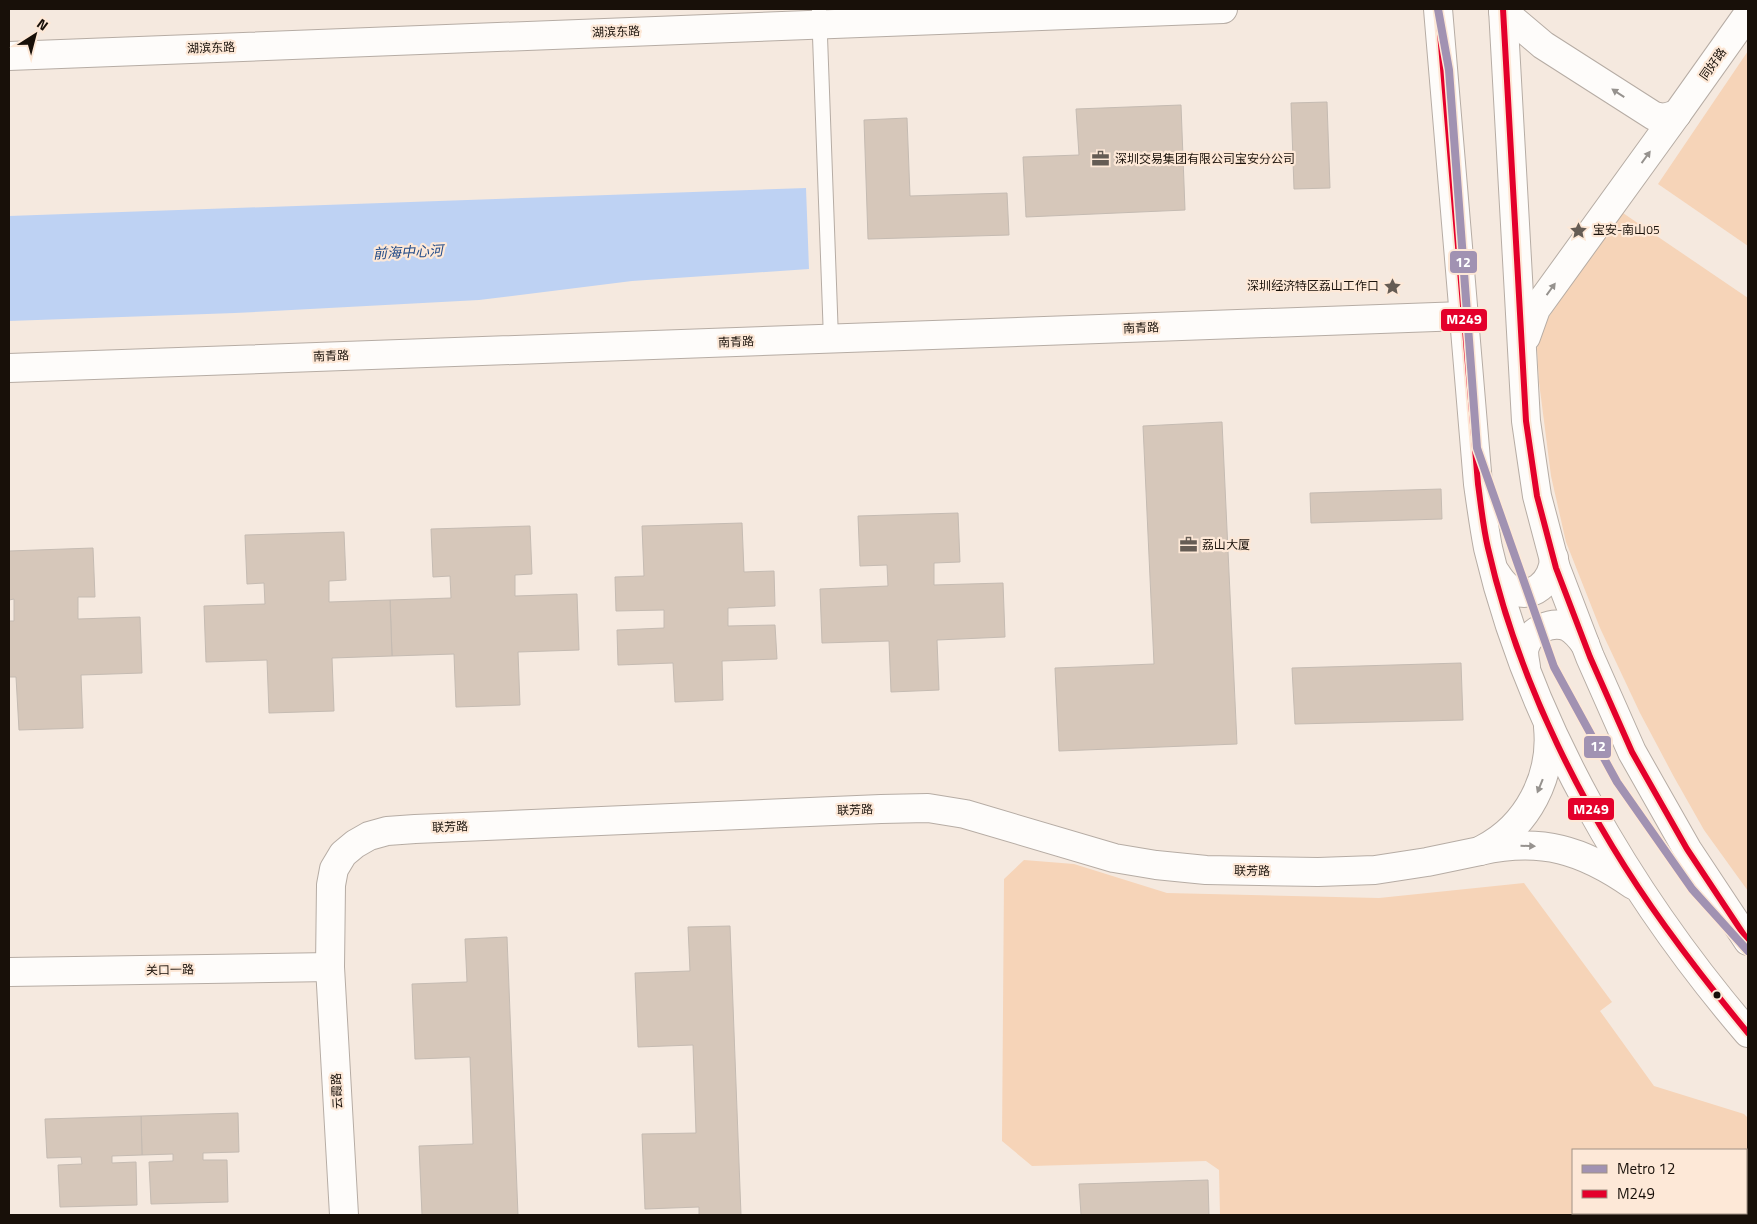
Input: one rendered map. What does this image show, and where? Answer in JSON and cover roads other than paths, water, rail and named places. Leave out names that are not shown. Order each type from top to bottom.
[{"type":"main road","name":"湖滨东路","points":[[9,56],[819,17],[1223,9]]},
{"type":"main road","points":[[1438,9],[1478,484],[1488,547],[1507,616],[1533,688],[1548,721],[1605,831],[1662,923],[1722,1003],[1748,1033]]},
{"type":"main road","points":[[1501,10],[1543,45],[1654,116],[1664,118],[1677,114]]},
{"type":"main road","points":[[1501,10],[1526,421],[1537,496],[1554,558],[1585,644],[1632,752],[1687,849],[1748,940]]},
{"type":"main road","name":"同好路","points":[[1523,348],[1536,309],[1748,14]]},
{"type":"main road","name":"南青路","points":[[9,368],[1463,316]]},
{"type":"main road","points":[[1496,573],[1509,588],[1518,592],[1528,592],[1538,589],[1546,583],[1551,575],[1554,558]]},
{"type":"main road","points":[[1526,667],[1525,646],[1538,630],[1547,626],[1567,627],[1577,633],[1585,644]]},
{"type":"main road","points":[[1480,851],[1498,842],[1516,824],[1534,799],[1546,772],[1550,745],[1548,721]]},
{"type":"main road","name":"联芳路","points":[[330,967],[331,885],[334,869],[343,854],[369,836],[406,830],[928,808],[965,814],[1114,858],[1156,865],[1206,870],[1318,872],[1375,870],[1427,862],[1498,847],[1554,848],[1584,856],[1611,870],[1641,891]]},
{"type":"main road","name":"关口一路","points":[[9,972],[330,967]]},
{"type":"main road","name":"云霞路","points":[[330,967],[344,1215]]},
{"type":"lane","points":[[819,17],[831,339]]},
{"type":"water","name":"前海中心河","points":[[806,188],[809,269],[632,281],[479,300],[235,313],[9,321],[9,216]]},
{"type":"metro line","name":"12","points":[[1438,9],[1449,70],[1477,448],[1554,667],[1617,782],[1692,889],[1748,951]]},
{"type":"place","name":"深圳交易集团有限公司宝安分公司","points":[[1101,159]]},
{"type":"place","name":"宝安-南山05","points":[[1579,230]]},
{"type":"place","name":"深圳经济特区荔山工作口","points":[[1393,286]]},
{"type":"place","name":"荔山大厦","points":[[1188,545]]}]
